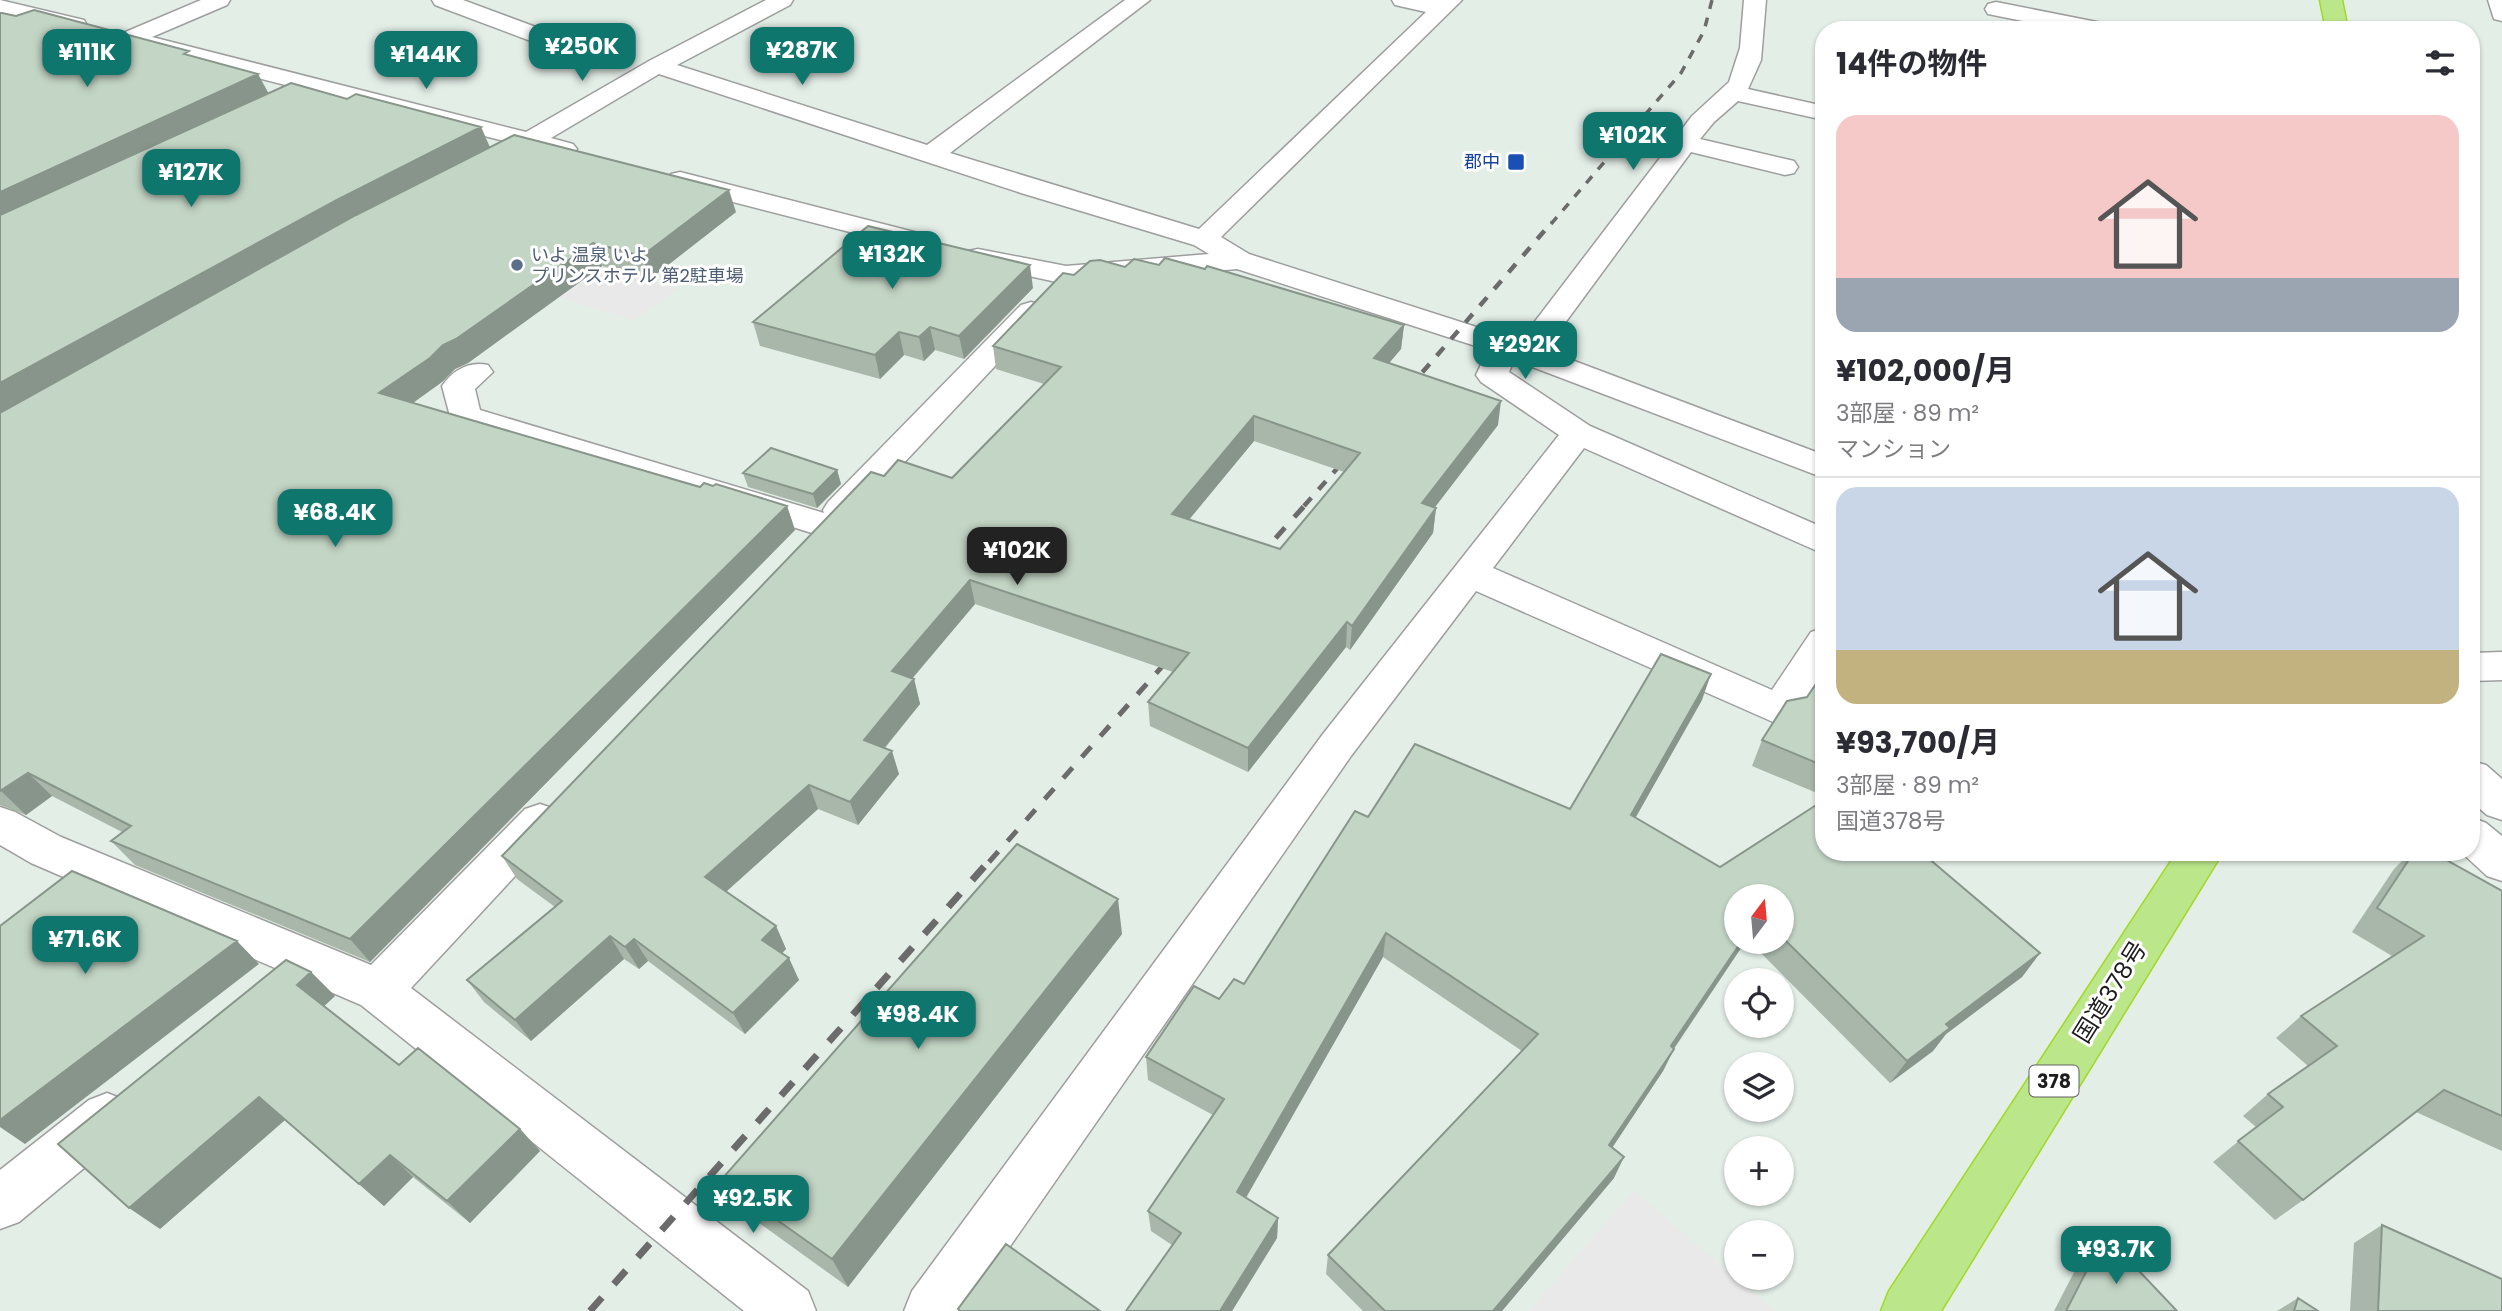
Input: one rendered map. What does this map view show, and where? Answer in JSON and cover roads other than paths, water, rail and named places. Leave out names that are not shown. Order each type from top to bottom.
[{"type":"highway","points":[[2331,0],[2335,21]]},
{"type":"highway","name":"国道378号","points":[[1909,1311],[2196,861]]},
{"type":"street","points":[[131,38],[219,0]]},
{"type":"street","points":[[443,0],[552,41]]},
{"type":"street","points":[[493,159],[657,66],[782,0]]},
{"type":"street","points":[[932,154],[1139,0]]},
{"type":"street","points":[[1403,0],[1447,4]]},
{"type":"street","points":[[1755,0],[1750,56],[1740,83],[1732,93],[1714,105],[1492,375],[1578,433],[1815,538]]},
{"type":"street","points":[[2498,0],[2502,14]]},
{"type":"street","points":[[1204,239],[1293,150],[1447,4]]},
{"type":"street","points":[[0,5],[583,154]]},
{"type":"street","points":[[1996,9],[2057,21]]},
{"type":"street","points":[[11,29],[44,18]]},
{"type":"street","points":[[657,66],[1204,239],[1240,260],[1515,350],[1646,397],[1815,463]]},
{"type":"street","points":[[274,104],[312,86]]},
{"type":"street","points":[[1732,93],[1815,111]]},
{"type":"street","points":[[1684,144],[1785,167]]},
{"type":"street","points":[[650,172],[946,249],[1066,275],[1240,260]]},
{"type":"street","points":[[797,555],[1066,275]]},
{"type":"street","points":[[477,372],[458,386],[466,416],[825,525]]},
{"type":"street","points":[[932,1311],[1337,745],[1578,433]]},
{"type":"street","points":[[1470,573],[1780,710],[1815,656]]},
{"type":"street","points":[[2480,667],[2502,666]]},
{"type":"street","points":[[2480,785],[2502,803]]},
{"type":"street","points":[[377,990],[568,792]]},
{"type":"street","points":[[0,824],[46,850],[377,990],[788,1311]]},
{"type":"street","points":[[2480,843],[2502,863]]},
{"type":"street","points":[[262,993],[305,958]]},
{"type":"street","points":[[0,1203],[142,1089]]},
{"type":"railway","points":[[1551,224],[1681,73],[1704,31],[1712,0]]},
{"type":"railway","points":[[1408,389],[1552,222]]},
{"type":"railway","points":[[1304,506],[1350,454]]},
{"type":"railway","points":[[1257,559],[1306,504]]},
{"type":"railway","points":[[989,862],[1174,653]]},
{"type":"railway","points":[[590,1311],[990,860]]},
{"type":"place","name":"郡中","points":[[1516,162]]},
{"type":"place","name":"いよ 温泉 いよ プリンスホテル 第2駐車場","points":[[517,265]]}]
